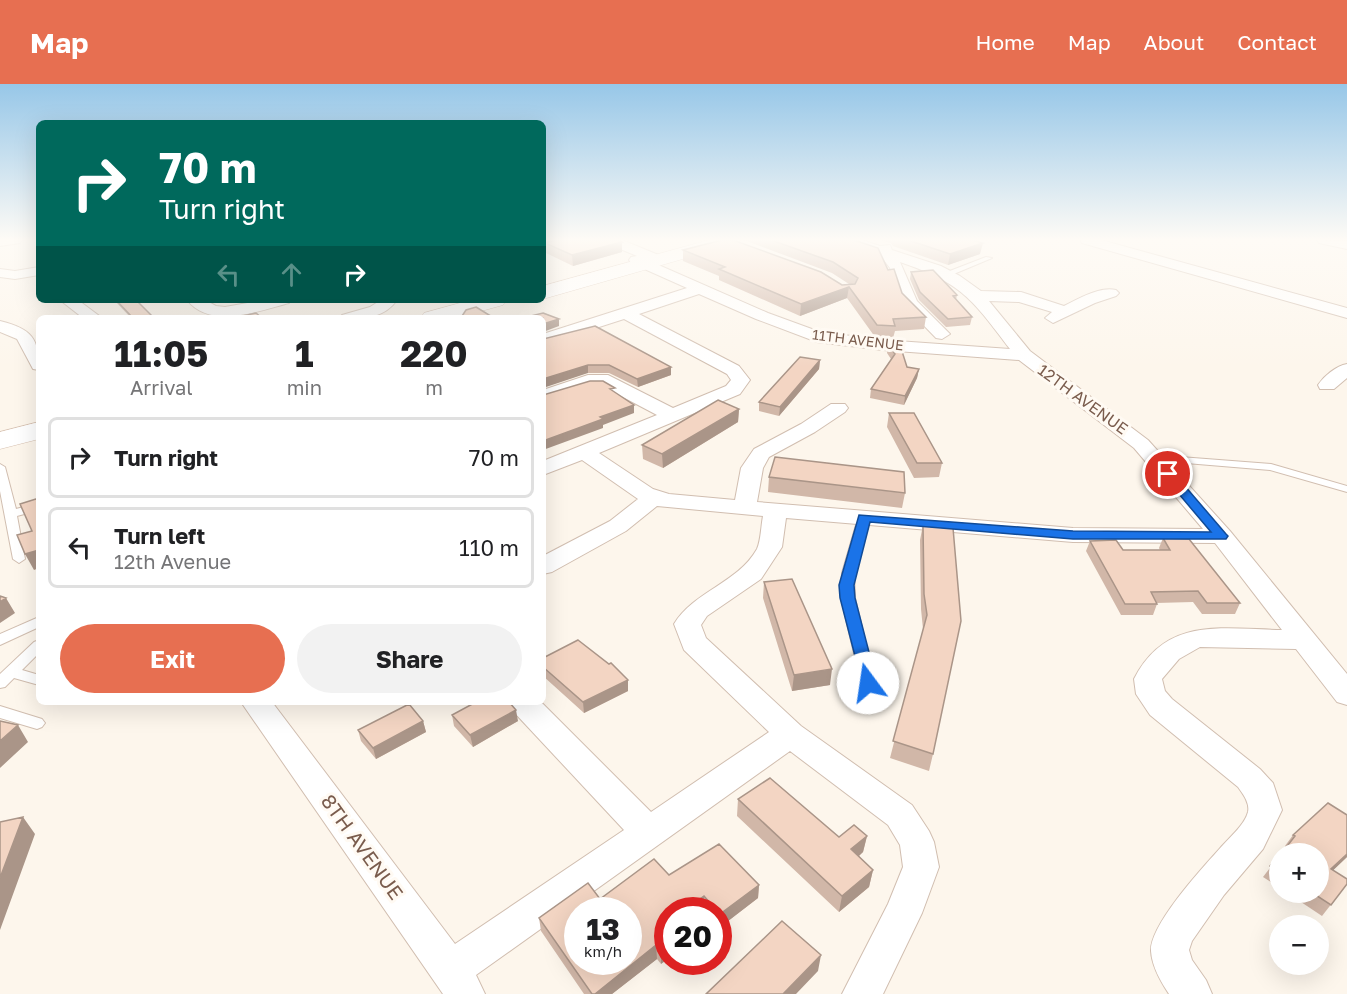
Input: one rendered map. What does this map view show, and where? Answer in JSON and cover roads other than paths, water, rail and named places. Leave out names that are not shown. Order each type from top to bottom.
[{"type":"street","points":[[546,292],[576,282]]},
{"type":"street","name":"11TH AVENUE","points":[[687,282],[817,337],[883,345],[1024,355]]},
{"type":"street","points":[[903,282],[910,303],[942,334]]},
{"type":"street","name":"12TH AVENUE","points":[[958,282],[977,296],[1024,355],[1130,434],[1155,458],[1222,536],[1347,694]]},
{"type":"street","points":[[1238,282],[1347,313]]},
{"type":"street","points":[[546,339],[699,289]]},
{"type":"street","points":[[1050,320],[1089,300],[1111,293]]},
{"type":"street","points":[[977,296],[1021,297],[1066,312]]},
{"type":"street","points":[[72,303],[90,315]]},
{"type":"street","points":[[199,303],[209,310],[228,311],[268,303]]},
{"type":"street","points":[[358,315],[378,309],[387,303]]},
{"type":"street","points":[[443,315],[482,304]]},
{"type":"street","points":[[463,315],[482,304]]},
{"type":"street","points":[[546,468],[733,390],[741,380],[733,370],[626,313]]},
{"type":"street","points":[[0,326],[24,336],[36,359]]},
{"type":"street","points":[[1327,385],[1347,369]]},
{"type":"street","points":[[546,395],[588,381],[608,381],[672,415]]},
{"type":"street","points":[[838,408],[808,428],[761,453],[752,468],[770,547],[752,573],[698,610],[687,624],[688,634],[694,643],[790,734],[900,815],[917,842],[921,867],[903,913],[862,994]]},
{"type":"street","points":[[0,441],[36,431]]},
{"type":"street","points":[[0,452],[36,442]]},
{"type":"street","points":[[584,452],[654,498],[1073,535],[1222,536]]},
{"type":"street","points":[[546,564],[618,526],[654,498]]},
{"type":"street","points":[[1192,994],[1175,969],[1170,950],[1176,932],[1211,883],[1251,838],[1264,816],[1264,802],[1261,793],[1249,778],[1161,707],[1151,694],[1148,679],[1162,657],[1175,647],[1200,638],[1305,640]]},
{"type":"street","name":"8TH AVENUE","points":[[258,705],[458,982]]},
{"type":"street","points":[[526,705],[649,833]]},
{"type":"street","points":[[458,982],[649,833],[790,734]]},
{"type":"lane","points":[[1155,458],[1271,467],[1347,489]]},
{"type":"lane","points":[[0,467],[19,559]]},
{"type":"lane","points":[[11,514],[36,507]]},
{"type":"lane","points":[[864,518],[847,585],[868,683]]},
{"type":"lane","points":[[0,640],[36,623]]},
{"type":"lane","points":[[5,678],[36,648]]},
{"type":"lane","points":[[5,678],[36,680]]},
{"type":"lane","points":[[0,712],[37,723]]}]
